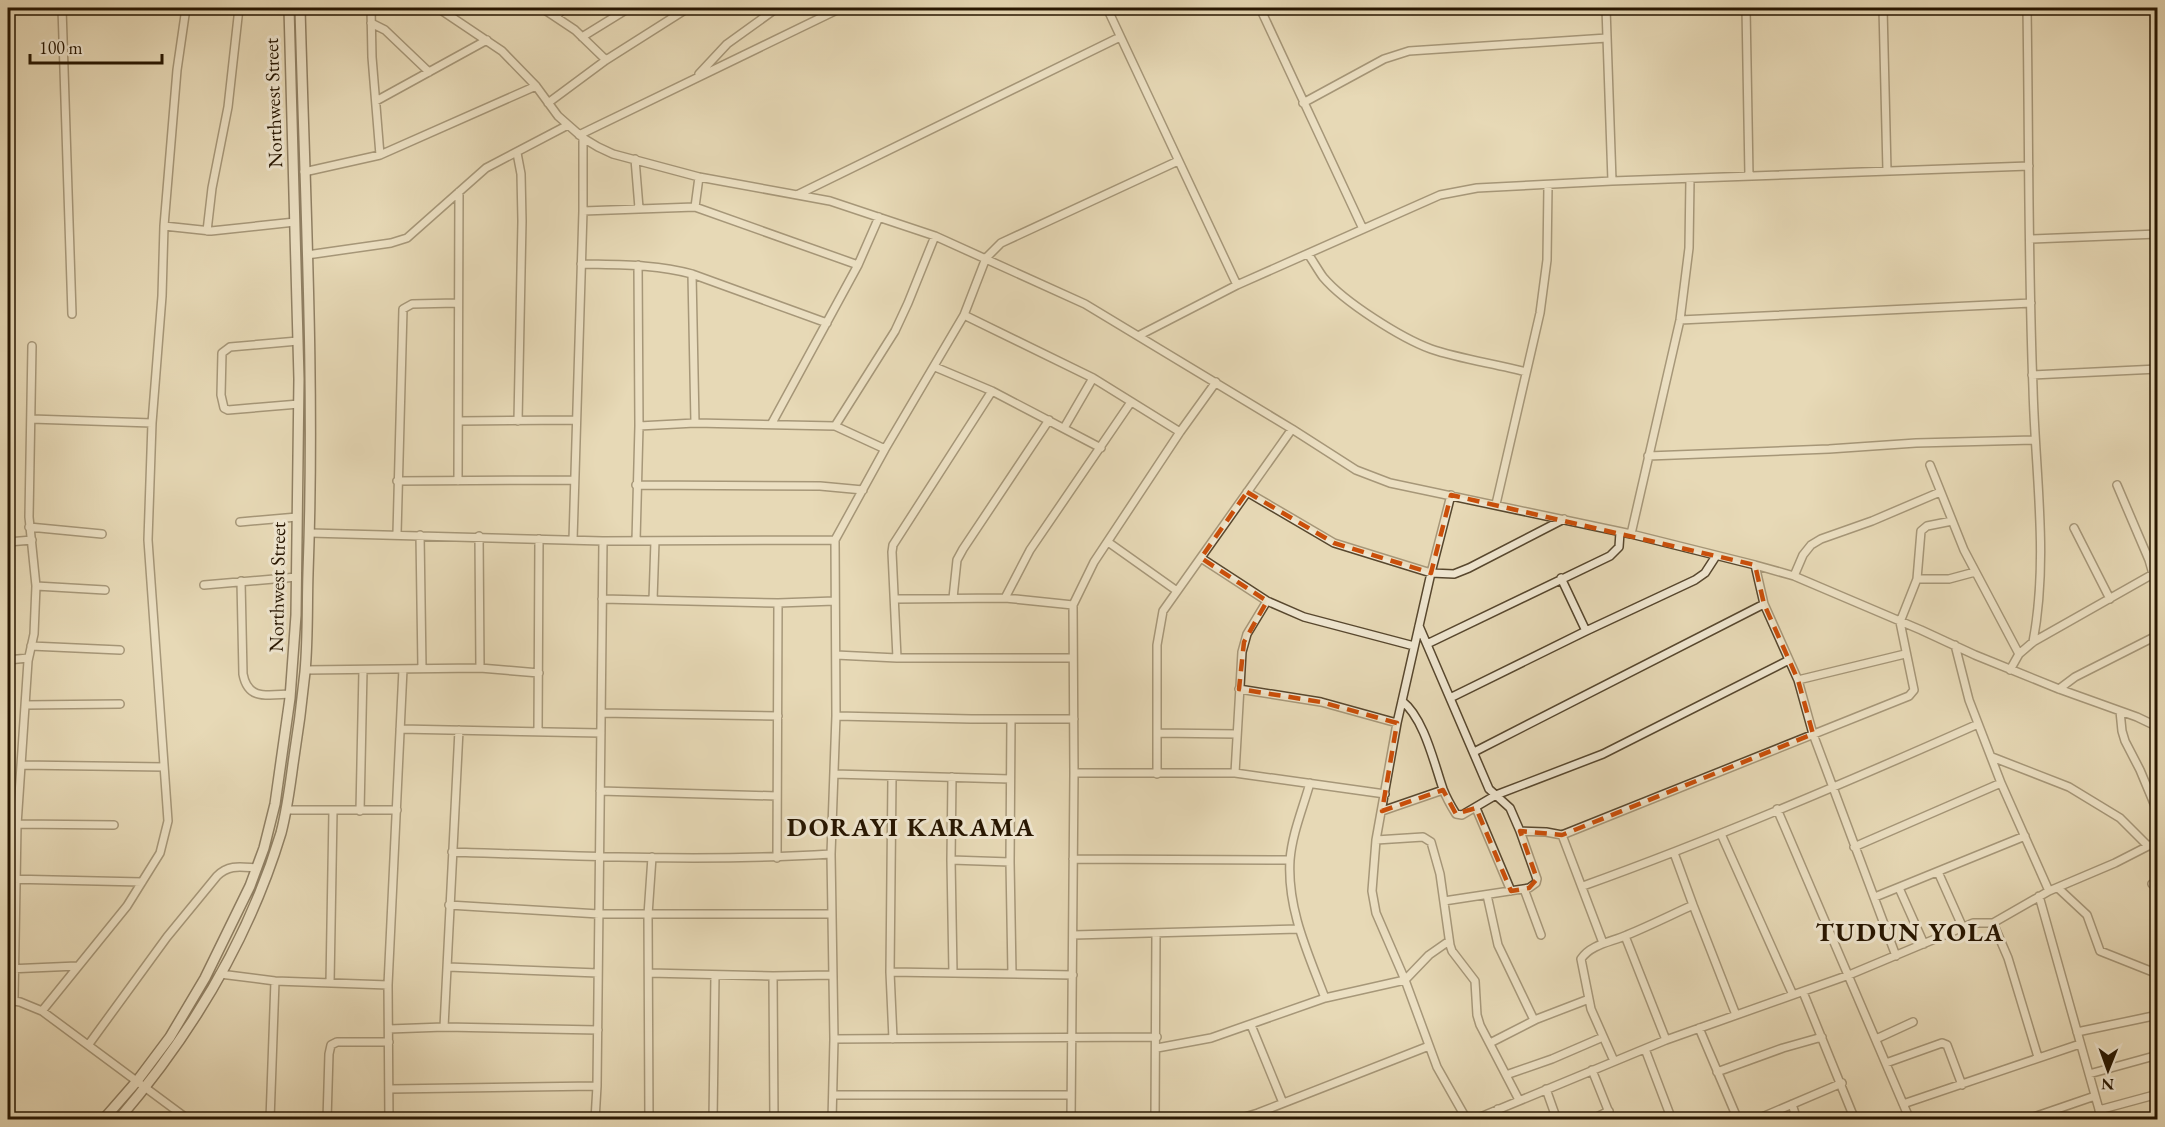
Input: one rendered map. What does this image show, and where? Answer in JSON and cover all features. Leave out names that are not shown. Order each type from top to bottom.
[{"type":"main road","name":"Northwest Street","points":[[103,1119],[137,1081],[170,1037],[205,978],[250,886],[264,848],[275,804],[290,694],[297,577],[298,341],[289,8]]},
{"type":"main road","name":"Northwest Street","points":[[118,1119],[146,1087],[197,1015],[220,974],[257,899],[275,851],[286,810],[305,670],[310,533],[310,373],[300,8]]},
{"type":"street","points":[[62,8],[72,314]]},
{"type":"street","points":[[42,1011],[127,906],[160,853],[168,821],[148,562],[152,423],[162,296],[164,226],[177,70],[186,8]]},
{"type":"street","points":[[207,231],[212,188],[228,107],[238,8]]},
{"type":"street","points":[[371,8],[380,155]]},
{"type":"street","points":[[438,8],[502,51],[568,126],[581,137],[605,151],[699,177],[830,201],[935,236],[1085,304],[1216,382],[1356,470],[1390,483],[1631,534],[1794,576],[2010,670],[2157,727]]},
{"type":"street","points":[[542,8],[582,37],[606,60]]},
{"type":"street","points":[[556,17],[564,8]]},
{"type":"street","points":[[582,37],[629,8]]},
{"type":"street","points":[[548,103],[606,60],[688,8]]},
{"type":"street","points":[[695,78],[727,44],[777,8]]},
{"type":"street","points":[[581,137],[695,78],[841,8]]},
{"type":"street","points":[[1107,8],[1237,285]]},
{"type":"street","points":[[1260,8],[1363,229]]},
{"type":"street","points":[[1606,8],[1612,181]]},
{"type":"street","points":[[1746,8],[1749,176]]},
{"type":"street","points":[[1883,8],[1887,171]]},
{"type":"street","points":[[2027,8],[2032,375],[2034,440],[2042,536],[2040,594],[2033,642]]},
{"type":"street","points":[[371,23],[385,30],[429,72]]},
{"type":"street","points":[[798,194],[1120,37]]},
{"type":"street","points":[[1304,103],[1384,59],[1409,51],[1607,38]]},
{"type":"street","points":[[376,101],[487,40]]},
{"type":"street","points":[[304,172],[380,155],[536,87]]},
{"type":"street","points":[[307,255],[391,243],[407,238],[486,168],[568,126]]},
{"type":"street","points":[[573,540],[583,211],[581,137]]},
{"type":"street","points":[[517,153],[521,174],[522,221],[518,421]]},
{"type":"street","points":[[635,159],[639,208]]},
{"type":"street","points":[[832,1119],[834,1039],[831,854],[836,716],[834,540],[964,315],[986,258],[1000,243],[1178,161]]},
{"type":"street","points":[[1138,336],[1237,285],[1440,195],[1477,188],[1612,181],[2029,166]]},
{"type":"street","points":[[695,207],[699,177]]},
{"type":"street","points":[[1631,534],[1680,320],[1689,248],[1690,179]]},
{"type":"street","points":[[1496,504],[1540,313],[1547,260],[1548,186]]},
{"type":"street","points":[[458,481],[459,192]]},
{"type":"street","points":[[583,211],[695,207],[858,265]]},
{"type":"street","points":[[772,423],[858,265],[879,217]]},
{"type":"street","points":[[164,226],[207,231],[295,222]]},
{"type":"street","points":[[2030,239],[2157,234]]},
{"type":"street","points":[[835,426],[895,331],[935,236]]},
{"type":"street","points":[[1308,254],[1323,277],[1337,290],[1378,321],[1417,343],[1434,350],[1526,372]]},
{"type":"street","points":[[581,264],[669,268],[692,274],[827,323]]},
{"type":"street","points":[[636,541],[639,426],[638,265]]},
{"type":"street","points":[[692,274],[696,423]]},
{"type":"street","points":[[396,534],[403,309],[412,304],[458,303]]},
{"type":"street","points":[[1680,320],[2031,303]]},
{"type":"street","points":[[964,315],[1093,378],[1180,432]]},
{"type":"street","points":[[298,341],[225,349],[222,353],[221,395],[224,408],[228,410],[298,404]]},
{"type":"street","points":[[32,346],[30,527],[36,586],[34,634],[28,658],[17,821],[16,879],[11,908],[11,1001],[42,1011],[189,1119]]},
{"type":"street","points":[[935,367],[992,391],[1101,448]]},
{"type":"street","points":[[2032,375],[2157,369]]},
{"type":"street","points":[[1064,428],[1093,378]]},
{"type":"street","points":[[1071,1119],[1073,604],[1095,562],[1180,432],[1216,382]]},
{"type":"street","points":[[897,658],[892,552],[897,537],[992,391]]},
{"type":"street","points":[[1005,598],[1030,550],[1131,402]]},
{"type":"street","points":[[31,419],[152,423]]},
{"type":"street","points":[[459,421],[576,420]]},
{"type":"street","points":[[953,598],[957,560],[1048,420]]},
{"type":"street","points":[[639,426],[772,423],[835,426],[885,449]]},
{"type":"street","points":[[1157,774],[1159,626],[1163,611],[1292,429]]},
{"type":"street","points":[[1648,456],[1916,443],[2034,440]]},
{"type":"street","points":[[1930,465],[1975,572],[2019,654]]},
{"type":"street","points":[[397,481],[574,480]]},
{"type":"street","points":[[636,485],[820,486],[863,490]]},
{"type":"street","points":[[2010,670],[2019,654],[2033,642],[2152,576],[2154,571],[2117,485]]},
{"type":"street","points":[[1247,492],[1334,543],[1431,573],[1454,574],[1469,568],[1564,519]]},
{"type":"street","points":[[1794,576],[1803,555],[1811,545],[1821,539],[1872,521],[1940,492]]},
{"type":"street","points":[[1451,495],[1397,723],[1376,840],[1372,891],[1374,904],[1437,1067],[1467,1119]]},
{"type":"street","points":[[240,522],[297,517]]},
{"type":"street","points":[[1520,831],[1546,831],[1562,835],[1912,693],[1913,683],[1900,622],[1917,579],[1921,531],[1927,526],[1952,521]]},
{"type":"street","points":[[30,527],[102,534]]},
{"type":"street","points":[[2074,528],[2110,599]]},
{"type":"street","points":[[1427,644],[1617,551],[1620,532]]},
{"type":"street","points":[[310,533],[603,541],[834,540]]},
{"type":"street","points":[[420,536],[422,668]]},
{"type":"street","points":[[479,536],[480,668]]},
{"type":"street","points":[[538,730],[540,539]]},
{"type":"street","points":[[8,542],[32,540]]},
{"type":"street","points":[[595,1119],[603,541]]},
{"type":"street","points":[[653,600],[655,541]]},
{"type":"street","points":[[1108,542],[1177,591]]},
{"type":"street","points":[[1450,698],[1586,630],[1695,580],[1705,573],[1716,556]]},
{"type":"street","points":[[1201,558],[1267,601],[1317,621],[1414,646]]},
{"type":"street","points":[[1755,565],[1764,604],[1798,680],[1813,734],[1896,956]]},
{"type":"street","points":[[1917,579],[1949,579],[1975,572]]},
{"type":"street","points":[[204,585],[297,577]]},
{"type":"street","points":[[1561,578],[1586,630]]},
{"type":"street","points":[[241,581],[245,685],[251,692],[262,695],[290,694]]},
{"type":"street","points":[[36,586],[105,590]]},
{"type":"street","points":[[895,599],[1005,598],[1073,604]]},
{"type":"street","points":[[602,599],[778,603],[835,601]]},
{"type":"street","points":[[1235,773],[1239,688],[1244,642],[1267,601]]},
{"type":"street","points":[[777,858],[778,603]]},
{"type":"street","points":[[1474,752],[1764,604]]},
{"type":"street","points":[[1419,626],[1489,789],[1510,808],[1537,879],[1536,883],[1524,889],[1444,901]]},
{"type":"street","points":[[2059,689],[2075,677],[2157,635]]},
{"type":"street","points":[[1955,645],[1969,700],[1978,724],[2001,783],[2049,891]]},
{"type":"street","points":[[31,646],[120,650]]},
{"type":"street","points":[[1798,680],[1905,654]]},
{"type":"street","points":[[836,655],[897,658],[1072,658]]},
{"type":"street","points":[[8,660],[28,658]]},
{"type":"street","points":[[1402,701],[1412,711],[1443,790],[1456,814],[1462,815],[1496,795],[1603,754],[1789,660]]},
{"type":"street","points":[[305,670],[480,668],[539,672]]},
{"type":"street","points":[[389,1119],[388,986],[403,669]]},
{"type":"street","points":[[360,811],[363,670]]},
{"type":"street","points":[[1239,688],[1321,702],[1397,723]]},
{"type":"street","points":[[25,705],[120,704]]},
{"type":"street","points":[[2120,711],[2125,741],[2140,770],[2157,813]]},
{"type":"street","points":[[601,713],[778,716]]},
{"type":"street","points":[[836,716],[1074,719]]},
{"type":"street","points":[[1011,719],[1012,974]]},
{"type":"street","points":[[1583,886],[1721,834],[1978,724]]},
{"type":"street","points":[[400,729],[601,733]]},
{"type":"street","points":[[444,1027],[459,729]]},
{"type":"street","points":[[1157,733],[1237,734]]},
{"type":"street","points":[[1992,757],[2069,787],[2120,818],[2146,845]]},
{"type":"street","points":[[21,765],[164,767]]},
{"type":"street","points":[[1074,773],[1235,773],[1385,795]]},
{"type":"street","points":[[834,774],[1010,779]]},
{"type":"street","points":[[892,777],[890,972],[893,1039]]},
{"type":"street","points":[[952,777],[953,973]]},
{"type":"street","points":[[1310,783],[1293,841],[1290,860],[1291,897],[1299,929],[1325,998]]},
{"type":"street","points":[[1854,847],[2001,783]]},
{"type":"street","points":[[1382,811],[1443,790]]},
{"type":"street","points":[[600,791],[777,796]]},
{"type":"street","points":[[1476,808],[1511,891]]},
{"type":"street","points":[[1777,809],[1910,1119]]},
{"type":"street","points":[[286,810],[397,810]]},
{"type":"street","points":[[330,983],[333,811]]},
{"type":"street","points":[[8,819],[114,825]]},
{"type":"street","points":[[1721,834],[1793,995]]},
{"type":"street","points":[[1562,835],[1603,944]]},
{"type":"street","points":[[1875,897],[2025,836]]},
{"type":"street","points":[[1376,840],[1428,838],[1436,856],[1452,951],[1475,981],[1477,1015],[1520,1100]]},
{"type":"street","points":[[1473,1119],[1666,1040],[1849,975],[1973,923],[1993,923],[2049,891],[2115,863],[2157,841]]},
{"type":"street","points":[[452,852],[599,857],[777,858],[831,854]]},
{"type":"street","points":[[1674,853],[1736,1015]]},
{"type":"street","points":[[649,1119],[648,915],[651,857]]},
{"type":"street","points":[[1073,859],[1290,860]]},
{"type":"street","points":[[951,860],[1010,862]]},
{"type":"street","points":[[88,1044],[167,937],[217,876],[224,869],[232,866],[257,868]]},
{"type":"street","points":[[1938,872],[1963,928]]},
{"type":"street","points":[[8,879],[142,882]]},
{"type":"street","points":[[1899,888],[1924,944]]},
{"type":"street","points":[[2058,888],[2087,915],[2100,951],[2157,975]]},
{"type":"street","points":[[1524,889],[1541,935]]},
{"type":"street","points":[[1487,896],[1498,945],[1534,1020]]},
{"type":"street","points":[[2039,896],[2102,1119]]},
{"type":"street","points":[[449,905],[599,914],[831,914]]},
{"type":"street","points":[[1614,1061],[1591,1009],[1581,958],[1603,944],[1693,905]]},
{"type":"street","points":[[1993,923],[2008,958],[2038,1057]]},
{"type":"street","points":[[1073,935],[1299,929]]},
{"type":"street","points":[[1155,1119],[1156,933]]},
{"type":"street","points":[[1624,936],[1666,1040]]},
{"type":"street","points":[[1157,1048],[1211,1038],[1325,998],[1405,980],[1429,955],[1449,941]]},
{"type":"street","points":[[11,969],[77,966]]},
{"type":"street","points":[[448,967],[598,973]]},
{"type":"street","points":[[890,972],[1072,975]]},
{"type":"street","points":[[649,973],[832,975]]},
{"type":"street","points":[[220,974],[275,981],[388,986]]},
{"type":"street","points":[[713,1119],[715,975]]},
{"type":"street","points":[[773,976],[774,1119]]},
{"type":"street","points":[[270,1119],[275,981]]},
{"type":"street","points":[[1803,992],[1855,1119]]},
{"type":"street","points":[[1490,1043],[1534,1020],[1589,999]]},
{"type":"street","points":[[2077,1032],[2157,1015]]},
{"type":"street","points":[[1876,1039],[1913,1022]]},
{"type":"street","points":[[1251,1024],[1283,1103]]},
{"type":"street","points":[[389,1029],[444,1027],[598,1030]]},
{"type":"street","points":[[1698,1028],[1738,1119]]},
{"type":"street","points":[[834,1039],[1157,1037]]},
{"type":"street","points":[[1506,1075],[1552,1059],[1603,1037]]},
{"type":"street","points":[[1717,1072],[1783,1048],[1822,1037]]},
{"type":"street","points":[[327,1119],[331,1045],[337,1042],[389,1042]]},
{"type":"street","points":[[1886,1063],[1942,1043],[1947,1045],[1950,1051],[1962,1085]]},
{"type":"street","points":[[1903,1104],[2080,1044]]},
{"type":"street","points":[[1235,1119],[1283,1103],[1429,1046]]},
{"type":"street","points":[[1645,1049],[1672,1119]]},
{"type":"street","points":[[2089,1074],[2157,1055]]},
{"type":"street","points":[[1592,1070],[1612,1119]]},
{"type":"street","points":[[1755,1119],[1842,1083]]},
{"type":"street","points":[[390,1089],[597,1086]]},
{"type":"street","points":[[1546,1089],[1557,1119]]},
{"type":"street","points":[[2099,1110],[2157,1094]]},
{"type":"street","points":[[832,1095],[1071,1095]]},
{"type":"street","points":[[2025,1119],[2049,1116],[2095,1096]]},
{"type":"street","points":[[1792,1104],[1797,1119]]},
{"type":"street","points":[[1498,1109],[1501,1119]]},
{"type":"street","points":[[1591,1119],[1609,1111]]},
{"type":"highlighted area","points":[[1247,492],[1334,543],[1431,573],[1451,495],[1755,565],[1764,604],[1798,680],[1813,734],[1562,835],[1520,831],[1537,879],[1529,888],[1511,891],[1476,808],[1456,814],[1443,790],[1382,811],[1397,723],[1321,702],[1239,689],[1244,642],[1267,601],[1201,558]]},
{"type":"district","name":"DORAYI KARAMA","points":[[911,827]]},
{"type":"district","name":"TUDUN YOLA","points":[[1910,932]]}]
